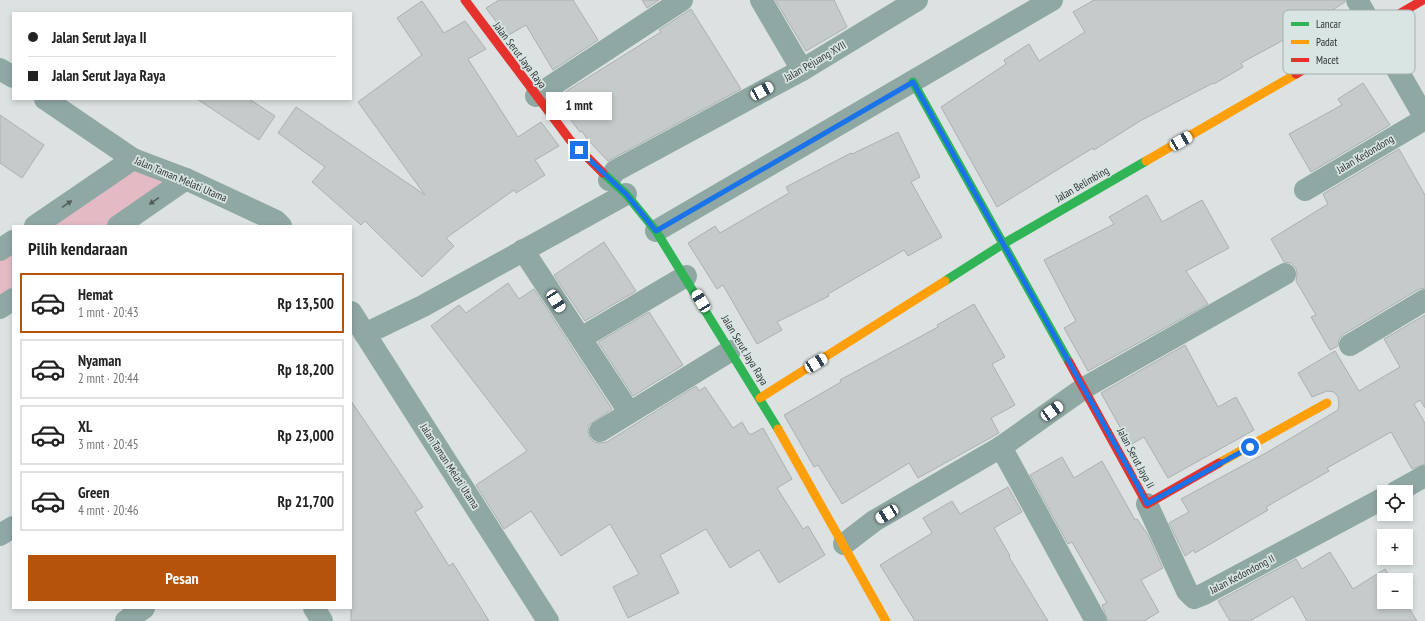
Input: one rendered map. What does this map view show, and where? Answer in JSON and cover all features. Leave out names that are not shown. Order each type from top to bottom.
[{"type":"street","name":"Jalan Serut Jaya Raya","points":[[466,0],[570,140],[609,180],[626,194],[656,231],[686,276],[730,351],[760,398],[844,544],[886,621]]},
{"type":"street","points":[[536,96],[682,0]]},
{"type":"street","points":[[762,0],[802,70]]},
{"type":"street","name":"Jalan Pejuang XVII","points":[[609,180],[614,171],[802,70],[917,0]]},
{"type":"street","points":[[656,231],[1052,0]]},
{"type":"street","points":[[1357,0],[1363,10]]},
{"type":"street","name":"Jalan Belimbing","points":[[1406,10],[1423,0]]},
{"type":"street","points":[[0,69],[12,77]]},
{"type":"street","name":"Jalan Belimbing","points":[[760,398],[1002,244],[1295,74]]},
{"type":"street","points":[[1399,74],[1425,119]]},
{"type":"street","name":"Jalan Serut Jaya II","points":[[913,82],[1147,504],[1327,403]]},
{"type":"street","name":"Jalan Taman Melati Utama","points":[[46,100],[133,159],[186,179],[276,221],[280,225]]},
{"type":"street","name":"Jalan Kedondong","points":[[1305,190],[1425,119]]},
{"type":"street","points":[[36,225],[133,159]]},
{"type":"street","points":[[119,225],[186,179]]},
{"type":"street","points":[[365,334],[397,320],[626,194]]},
{"type":"street","points":[[0,250],[12,242]]},
{"type":"street","points":[[523,250],[629,412]]},
{"type":"street","points":[[844,544],[874,521],[1001,447],[1084,388],[1285,274]]},
{"type":"street","points":[[581,338],[686,276]]},
{"type":"street","points":[[0,308],[12,300]]},
{"type":"street","points":[[1350,345],[1425,300]]},
{"type":"street","name":"Jalan Taman Melati Utama","points":[[352,314],[548,621]]},
{"type":"street","points":[[600,431],[730,351]]},
{"type":"street","points":[[1001,447],[1096,621]]},
{"type":"street","points":[[1409,485],[1425,476]]},
{"type":"street","name":"Jalan Kedondong II","points":[[1147,504],[1187,592],[1194,598],[1377,502]]},
{"type":"street","points":[[0,536],[12,528]]},
{"type":"street","points":[[126,621],[143,609]]},
{"type":"street","points":[[315,609],[322,621]]},
{"type":"shaded area","points":[[133,159],[186,179],[119,225],[36,225]]},
{"type":"shaded area","points":[[12,242],[12,300],[0,308],[0,250]]},
{"type":"building","points":[[499,0],[573,0],[598,40],[553,70],[526,25],[507,36],[486,8]]},
{"type":"building","points":[[642,0],[659,0],[647,8]]},
{"type":"building","points":[[775,0],[834,0],[847,27],[806,51]]},
{"type":"building","points":[[1094,0],[1345,0],[1345,2],[1332,10],[1283,10],[1283,40],[1241,63],[1243,67],[1214,84],[1213,83],[1140,121],[997,207],[941,107],[1006,64],[1004,60],[1029,44],[1039,61],[1085,32],[1073,12]]},
{"type":"building","points":[[422,1],[444,33],[465,21],[486,49],[468,59],[518,137],[541,122],[559,146],[535,160],[545,175],[516,193],[514,190],[446,238],[454,246],[422,277],[365,221],[361,225],[312,182],[325,167],[278,133],[296,107],[425,195],[358,102],[422,55],[397,18]]},
{"type":"building","points":[[691,9],[741,89],[608,161],[587,139],[582,131],[580,132],[557,102],[568,95],[565,92],[661,32],[659,30]]},
{"type":"building","points":[[1363,83],[1390,125],[1311,172],[1289,134],[1342,105],[1338,99]]},
{"type":"building","points":[[199,100],[251,100],[275,116],[259,140]]},
{"type":"building","points":[[0,115],[44,145],[22,178],[0,163]]},
{"type":"building","points":[[898,132],[920,177],[911,182],[942,237],[908,256],[904,250],[828,294],[829,296],[777,322],[782,330],[757,344],[723,285],[717,289],[688,243],[715,226],[720,233],[789,193],[786,187],[851,153],[852,154]]},
{"type":"building","points":[[1399,149],[1425,195],[1425,288],[1419,289],[1344,334],[1339,339],[1338,346],[1330,350],[1311,317],[1316,315],[1296,281],[1296,268],[1291,263],[1284,262],[1271,239],[1328,204],[1323,194]]},
{"type":"building","points":[[1147,195],[1162,222],[1202,200],[1229,248],[1186,271],[1208,304],[1088,371],[1064,328],[1076,321],[1044,260],[1114,224],[1109,217]]},
{"type":"building","points":[[604,242],[636,291],[585,321],[554,275]]},
{"type":"building","points":[[508,283],[519,299],[534,289],[612,409],[589,425],[588,432],[590,438],[594,442],[607,442],[696,386],[699,391],[705,387],[733,428],[742,422],[749,434],[752,434],[763,428],[792,479],[777,488],[803,529],[808,526],[825,555],[779,583],[759,550],[730,568],[706,529],[660,555],[679,593],[628,618],[613,587],[639,574],[610,524],[561,556],[531,511],[504,529],[476,485],[527,451],[431,326],[459,305],[466,313]]},
{"type":"building","points":[[974,304],[1005,357],[992,364],[1015,405],[991,418],[999,433],[918,478],[909,463],[842,504],[818,465],[814,467],[784,415],[841,382],[840,380],[938,327],[937,325]]},
{"type":"building","points":[[649,312],[683,365],[633,396],[598,342]]},
{"type":"building","points":[[1425,315],[1425,408],[1420,400],[1414,404],[1425,423],[1425,464],[1412,469],[1391,432],[1327,468],[1329,471],[1266,507],[1268,510],[1195,553],[1194,550],[1185,556],[1169,523],[1189,512],[1181,499],[1266,453],[1338,410],[1338,397],[1334,392],[1327,391],[1312,397],[1298,373],[1335,351],[1359,391],[1400,367],[1384,339]]},
{"type":"building","points":[[1185,345],[1218,407],[1236,397],[1254,430],[1168,478],[1144,437],[1130,445],[1101,393]]},
{"type":"building","points":[[352,402],[423,507],[415,512],[449,566],[453,563],[489,621],[351,621]]},
{"type":"building","points":[[1062,457],[1074,478],[1102,461],[1135,520],[1137,519],[1148,535],[1163,568],[1141,580],[1159,612],[1144,621],[1108,621],[1102,605],[1107,603],[1072,542],[1068,544],[1030,475]]},
{"type":"building","points":[[1008,487],[1022,512],[994,528],[1010,556],[1009,557],[1048,621],[915,621],[880,565],[932,533],[923,518],[952,501],[960,514]]},
{"type":"building","points":[[1330,552],[1353,589],[1377,574],[1377,609],[1409,609],[1417,621],[1307,621],[1293,596],[1250,621],[1230,621],[1218,601],[1296,559],[1302,569]]},
{"type":"building","points":[[1385,569],[1388,573],[1379,573]]},
{"type":"traffic: fast","points":[[913,82],[1069,362]]},
{"type":"traffic: fast","points":[[945,281],[1003,244],[1146,161]]},
{"type":"traffic: fast","points":[[603,173],[626,194],[656,231],[778,429]]},
{"type":"traffic: slow","points":[[1146,161],[1296,74]]},
{"type":"traffic: slow","points":[[760,398],[945,281]]},
{"type":"traffic: slow","points":[[1219,463],[1327,403]]},
{"type":"traffic: slow","points":[[778,429],[886,621]]},
{"type":"traffic: jam","points":[[465,0],[570,140],[603,173]]},
{"type":"traffic: jam","points":[[1406,10],[1423,0]]},
{"type":"traffic: jam","points":[[1069,362],[1147,504],[1219,463]]},
{"type":"route","points":[[579,150],[609,180],[626,194],[656,231],[913,82],[1147,504],[1250,447]]}]
